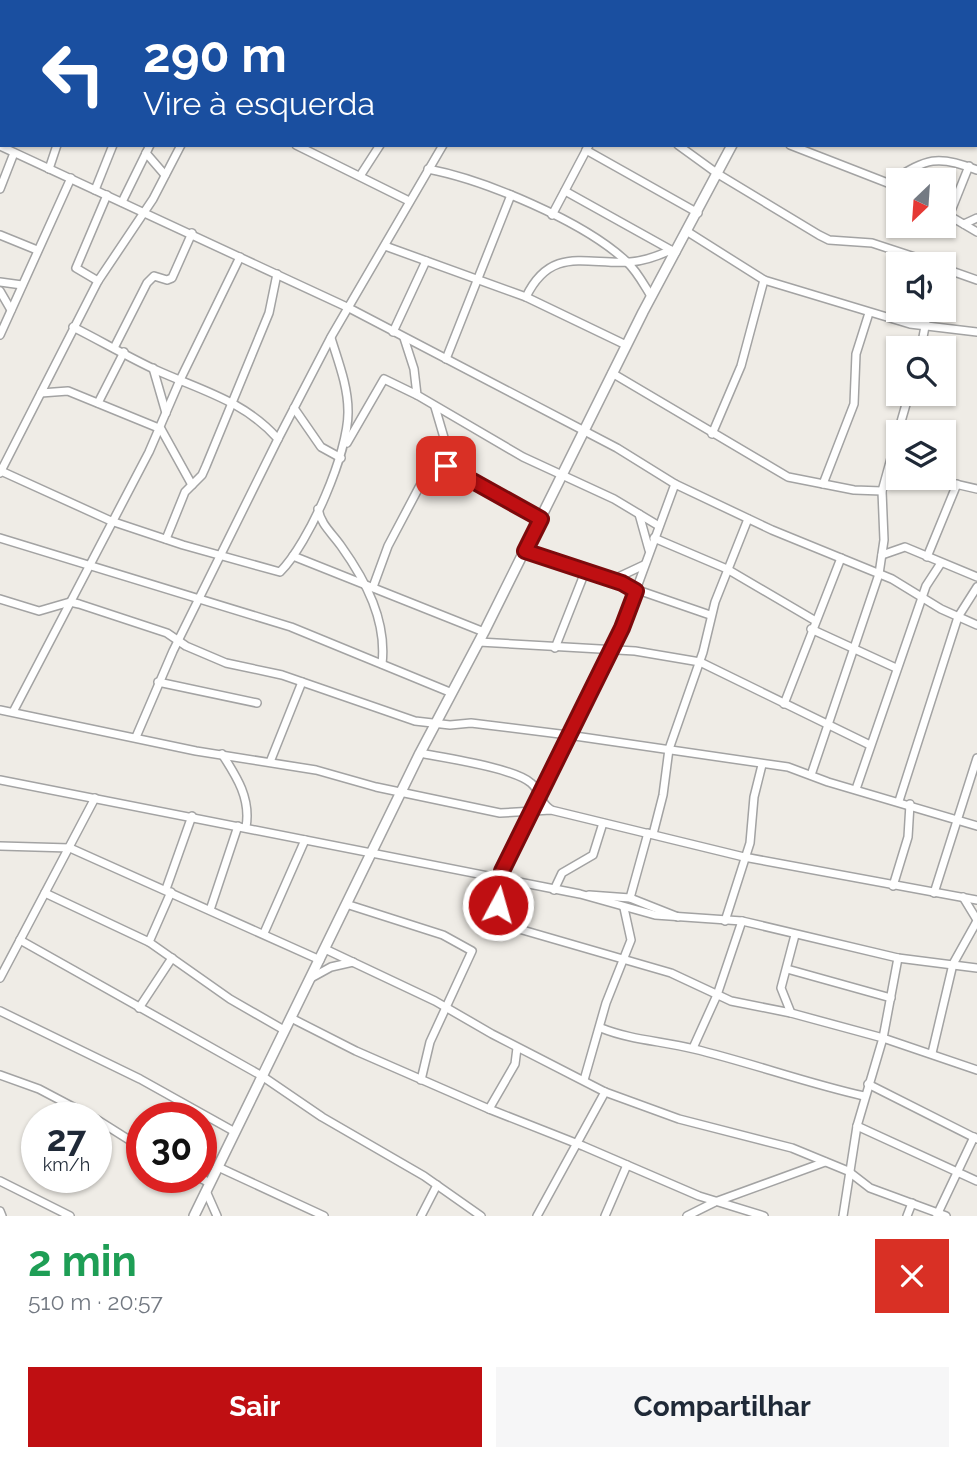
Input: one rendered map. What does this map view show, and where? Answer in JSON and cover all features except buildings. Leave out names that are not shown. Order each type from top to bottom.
[{"type":"street","points":[[2,147],[349,308],[583,431],[675,484],[748,519],[879,574],[977,625]]},
{"type":"street","points":[[51,147],[52,159]]},
{"type":"street","points":[[49,169],[56,147]]},
{"type":"street","points":[[95,190],[112,147]]},
{"type":"street","points":[[180,147],[153,199],[141,212],[98,281],[1,472],[111,521],[277,573],[293,556],[301,542],[346,444],[384,379],[562,477],[614,499],[659,526]]},
{"type":"street","points":[[360,176],[379,147]]},
{"type":"street","points":[[136,737],[177,642],[294,408],[331,337],[442,147]]},
{"type":"street","points":[[681,147],[718,174],[829,240],[863,241],[898,252]]},
{"type":"street","points":[[324,1216],[218,1167],[420,752],[479,642],[674,251],[688,232],[732,147]]},
{"type":"street","points":[[794,147],[886,182]]},
{"type":"street","points":[[307,148],[409,201]]},
{"type":"street","points":[[552,215],[587,148],[698,214]]},
{"type":"street","points":[[148,149],[165,175]]},
{"type":"street","points":[[122,202],[148,149]]},
{"type":"street","points":[[0,189],[14,153]]},
{"type":"street","points":[[917,168],[934,159],[949,159],[973,168],[956,197]]},
{"type":"street","points":[[428,169],[510,195],[552,215],[628,262],[651,296]]},
{"type":"street","points":[[0,335],[71,178]]},
{"type":"street","points":[[565,191],[674,251]]},
{"type":"street","points":[[98,281],[76,268],[107,195]]},
{"type":"street","points":[[446,359],[510,195]]},
{"type":"street","points":[[964,224],[977,218]]},
{"type":"street","points":[[956,220],[977,232]]},
{"type":"street","points":[[688,232],[764,280],[869,313],[925,326],[977,332]]},
{"type":"street","points":[[114,348],[146,283],[154,276],[167,281],[172,278],[192,233]]},
{"type":"street","points":[[0,235],[37,250]]},
{"type":"street","points":[[385,246],[526,297],[626,345]]},
{"type":"street","points":[[526,297],[539,277],[572,258],[628,262],[674,251]]},
{"type":"street","points":[[13,712],[161,429],[180,380],[240,257]]},
{"type":"street","points":[[393,331],[426,261]]},
{"type":"street","points":[[956,273],[977,281]]},
{"type":"street","points":[[166,539],[181,499],[202,475],[269,313],[277,274]]},
{"type":"street","points":[[712,434],[741,366],[764,280]]},
{"type":"street","points":[[0,282],[22,285]]},
{"type":"street","points":[[0,292],[11,310]]},
{"type":"street","points":[[823,484],[854,404],[856,354],[869,313]]},
{"type":"street","points":[[923,336],[926,322]]},
{"type":"street","points":[[73,327],[153,368],[232,402],[261,422],[278,439]]},
{"type":"street","points":[[331,337],[346,393],[346,444]]},
{"type":"street","points":[[403,337],[414,369],[416,395]]},
{"type":"street","points":[[98,403],[124,352]]},
{"type":"street","points":[[153,368],[167,414]]},
{"type":"street","points":[[612,373],[788,477],[882,491]]},
{"type":"street","points":[[41,393],[68,391],[161,429],[192,485]]},
{"type":"street","points":[[373,587],[388,546],[445,441],[434,407]]},
{"type":"street","points":[[294,408],[321,446],[341,458]]},
{"type":"street","points":[[0,452],[8,456]]},
{"type":"street","points":[[434,459],[541,519]]},
{"type":"street","points":[[675,484],[636,591],[610,651],[498,880],[500,912],[512,926],[671,973],[731,1001],[791,1013],[883,1038],[977,1070]]},
{"type":"street","points":[[811,775],[879,574],[882,555],[882,491],[886,484]]},
{"type":"street","points":[[927,557],[957,484],[977,489]]},
{"type":"street","points":[[318,509],[321,522],[344,550],[383,625],[382,664]]},
{"type":"street","points":[[639,514],[649,551]]},
{"type":"street","points":[[630,898],[663,795],[669,749],[700,662],[710,615],[748,519]]},
{"type":"street","points":[[0,538],[291,626],[452,693]]},
{"type":"street","points":[[654,538],[727,569],[814,620]]},
{"type":"street","points":[[301,542],[313,564]]},
{"type":"street","points":[[882,555],[905,547],[977,577]]},
{"type":"street","points":[[525,551],[710,615]]},
{"type":"street","points":[[293,556],[484,632]]},
{"type":"street","points":[[784,704],[814,620],[841,558]]},
{"type":"street","points":[[856,789],[926,586],[941,563]]},
{"type":"street","points":[[611,580],[644,564]]},
{"type":"street","points":[[555,648],[585,572]]},
{"type":"street","points":[[899,801],[958,617],[977,587]]},
{"type":"street","points":[[0,599],[39,611],[70,602],[167,633],[177,642],[226,663],[264,669],[415,721],[435,724],[471,723],[788,767],[977,826]]},
{"type":"street","points":[[811,629],[896,668]]},
{"type":"street","points":[[479,642],[644,652],[700,662],[828,727],[870,745]]},
{"type":"street","points":[[158,682],[257,703]]},
{"type":"street","points":[[270,761],[302,682]]},
{"type":"street","points":[[0,710],[316,770],[500,813],[551,810],[744,857],[977,900]]},
{"type":"street","points":[[420,752],[509,772],[531,782],[551,810]]},
{"type":"street","points":[[210,910],[249,811],[239,779],[222,754]]},
{"type":"street","points":[[934,893],[977,758]]},
{"type":"street","points":[[725,921],[750,843],[754,797],[762,765]]},
{"type":"street","points":[[0,780],[242,826],[498,880],[580,894],[630,898],[682,919]]},
{"type":"street","points":[[0,978],[95,798]]},
{"type":"street","points":[[893,886],[908,837],[910,804]]},
{"type":"street","points":[[149,942],[192,816]]},
{"type":"street","points":[[554,890],[562,873],[593,855],[603,823]]},
{"type":"street","points":[[264,933],[305,840]]},
{"type":"street","points":[[0,846],[70,848],[320,960]]},
{"type":"street","points":[[45,893],[149,942],[230,999],[285,1030]]},
{"type":"street","points":[[580,894],[624,908],[682,919],[742,921],[898,958],[977,968]]},
{"type":"street","points":[[932,1053],[953,964],[977,921],[963,897]]},
{"type":"street","points":[[346,904],[443,935],[469,948],[472,957],[426,1051],[421,1080]]},
{"type":"street","points":[[584,1080],[606,1003],[631,940],[624,908]]},
{"type":"street","points":[[693,1048],[717,995],[742,921]]},
{"type":"street","points":[[791,1013],[781,993],[795,935]]},
{"type":"street","points":[[20,940],[262,1076],[312,1111],[436,1185],[481,1216]]},
{"type":"street","points":[[325,949],[448,1009],[517,1048],[605,1092],[653,1111],[772,1142],[848,1171],[870,1188],[940,1215],[956,1171],[975,1138],[868,1084]]},
{"type":"street","points":[[139,1008],[172,958]]},
{"type":"street","points":[[843,1216],[857,1126],[883,1038],[898,958]]},
{"type":"street","points":[[310,978],[331,967],[354,962]]},
{"type":"street","points":[[788,970],[891,998]]},
{"type":"street","points":[[0,1011],[163,1091],[235,1132]]},
{"type":"street","points":[[291,1018],[489,1109],[715,1202],[764,1216]]},
{"type":"street","points":[[601,1028],[642,1041],[693,1048],[768,1068],[804,1083],[864,1096]]},
{"type":"street","points":[[489,1109],[515,1064],[517,1048]]},
{"type":"street","points":[[0,1075],[39,1089],[63,1102]]},
{"type":"street","points":[[537,1216],[605,1092]]},
{"type":"street","points":[[857,1126],[977,1181]]},
{"type":"street","points":[[687,1216],[715,1202],[825,1162]]},
{"type":"street","points":[[605,1216],[626,1165]]},
{"type":"street","points":[[0,1181],[70,1216]]},
{"type":"street","points":[[421,1216],[436,1185]]},
{"type":"street","points":[[194,1216],[205,1193]]},
{"type":"street","points":[[210,1193],[217,1216]]},
{"type":"street","points":[[907,1216],[912,1203]]},
{"type":"street","points":[[0,1211],[2,1216]]},
{"type":"route","points":[[446,466],[541,519],[525,551],[622,583],[636,591],[622,628],[498,880],[498,905]]}]
